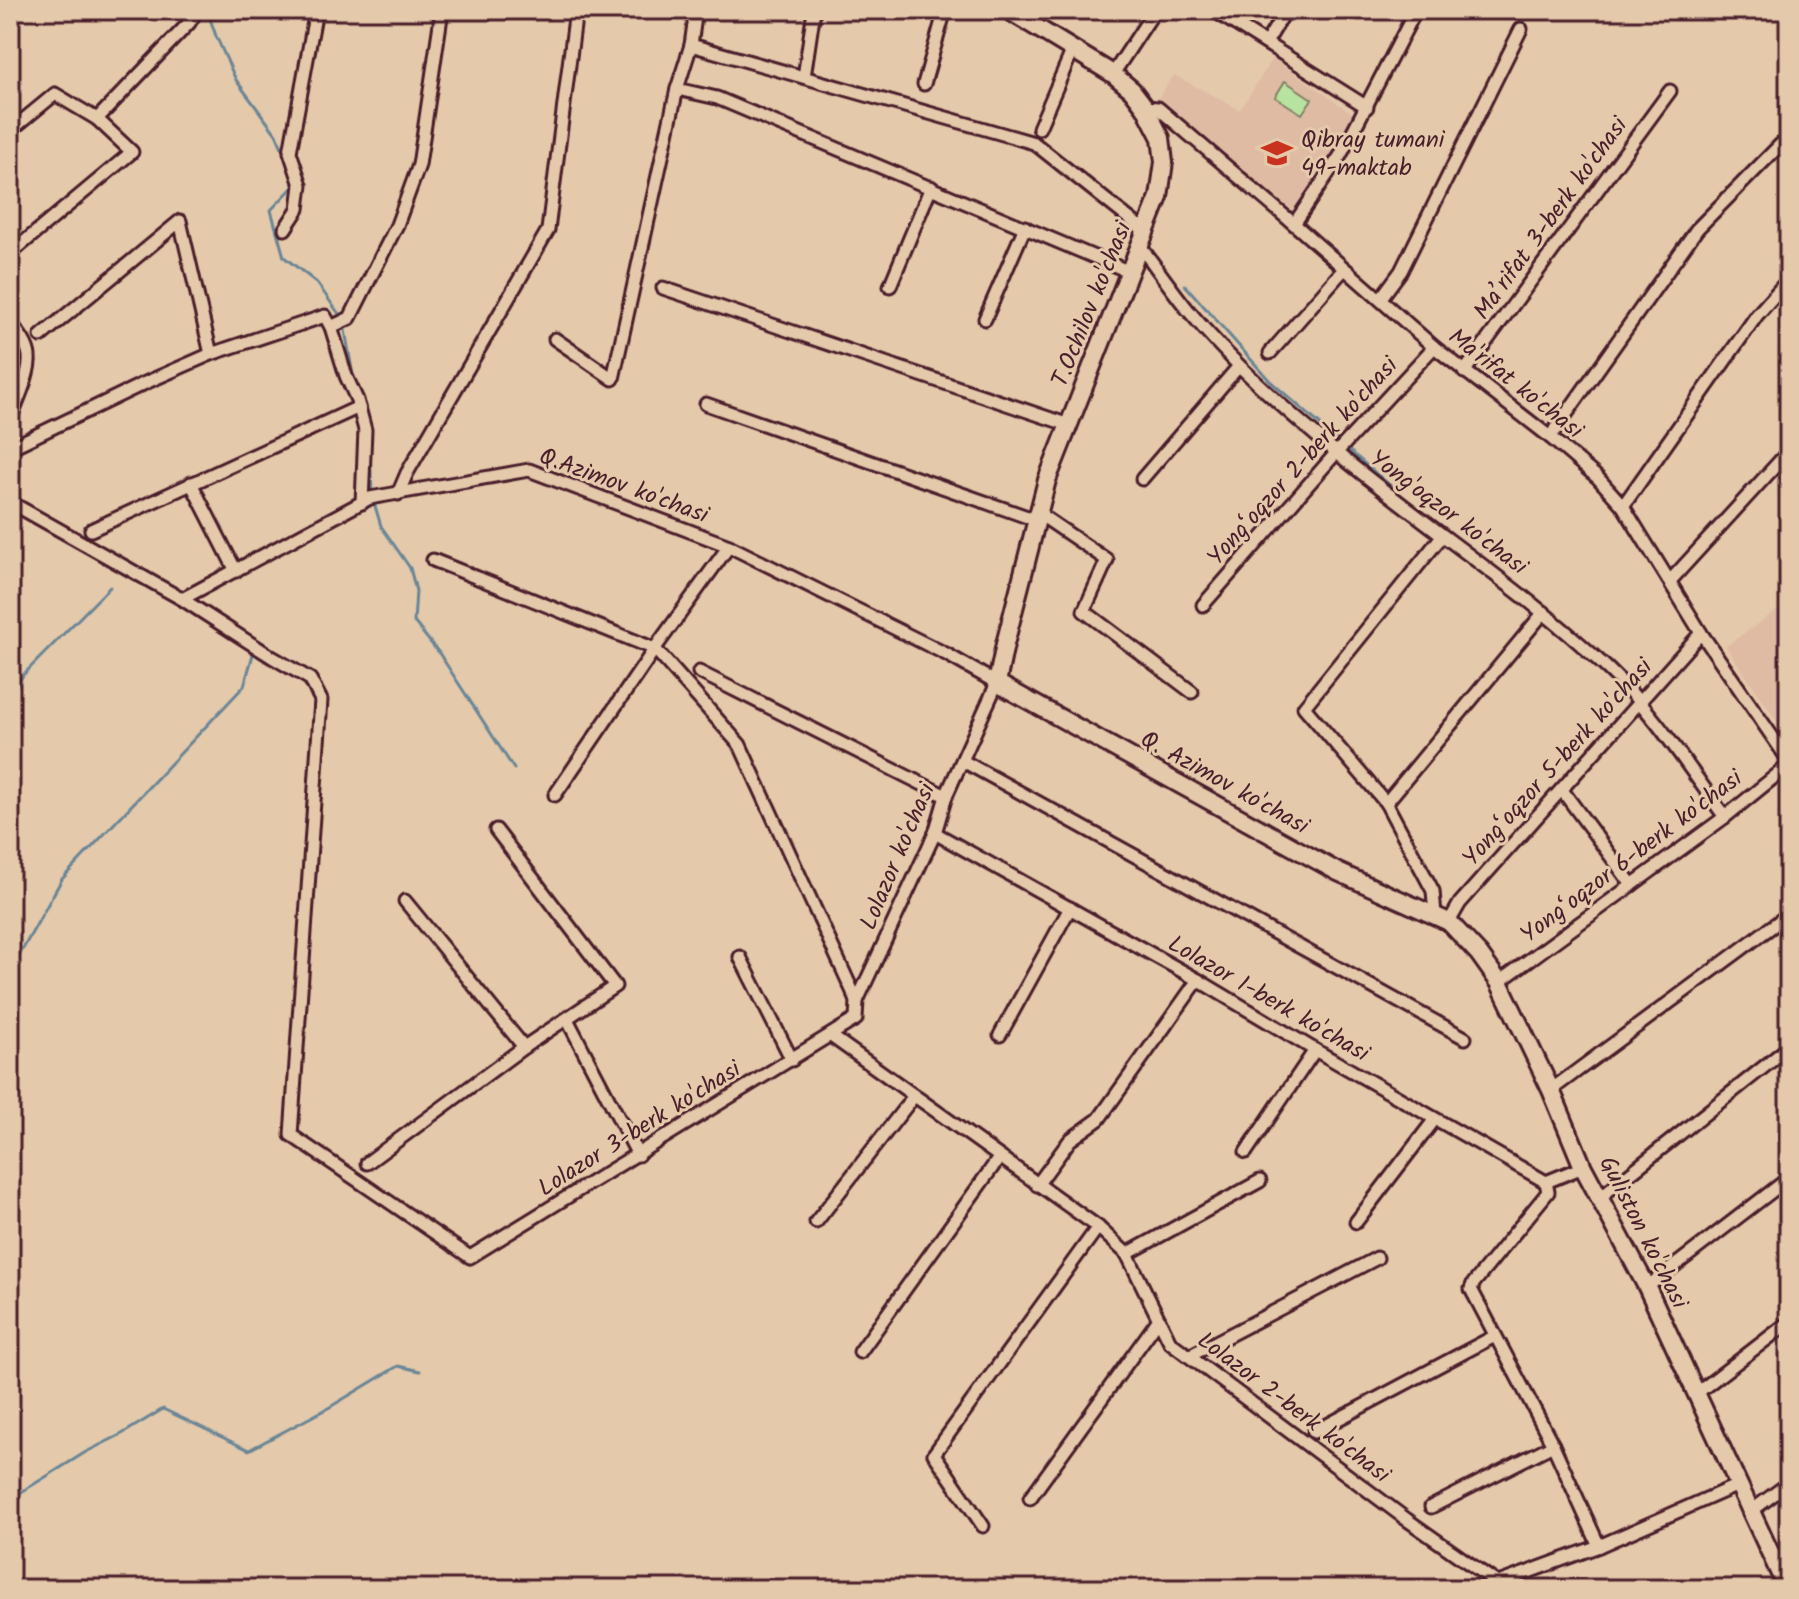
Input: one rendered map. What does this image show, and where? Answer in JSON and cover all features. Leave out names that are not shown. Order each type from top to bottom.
[{"type":"main road","name":"T.Ochilov ko'chasi","points":[[997,683],[1047,480],[1159,197],[1164,162],[1161,138],[1132,90],[1113,74],[1008,10]]},
{"type":"main road","name":"Q. Azimov ko'chasi","points":[[997,683],[1338,872],[1442,918]]},
{"type":"main road","name":"Guliston ko'chasi","points":[[1442,918],[1479,954],[1499,982],[1551,1090],[1583,1167],[1647,1287],[1787,1589]]},
{"type":"street","points":[[97,119],[189,23],[197,10]]},
{"type":"street","points":[[285,229],[298,209],[301,185],[290,152],[316,10]]},
{"type":"street","points":[[331,327],[350,318],[397,225],[419,165],[442,10]]},
{"type":"street","points":[[398,494],[407,473],[548,230],[576,10]]},
{"type":"street","points":[[555,339],[613,379],[677,89],[691,45],[696,10]]},
{"type":"street","points":[[804,77],[814,10]]},
{"type":"street","points":[[924,84],[945,10]]},
{"type":"street","points":[[1113,74],[1155,10]]},
{"type":"street","points":[[1213,10],[1367,107]]},
{"type":"street","points":[[1266,43],[1286,10]]},
{"type":"street","points":[[1294,224],[1340,156],[1416,10]]},
{"type":"street","points":[[1381,298],[1401,271],[1521,29]]},
{"type":"street","name":"Yong'oqzor ko'chasi","points":[[691,45],[1034,143],[1143,239],[1188,310],[1239,366],[1336,453],[1544,612],[1610,670],[1641,703],[1725,817]]},
{"type":"street","points":[[1039,128],[1073,49]]},
{"type":"street","points":[[677,89],[717,98],[1130,272]]},
{"type":"street","name":"Ma’rifat 3-berk ko'chasi","points":[[1464,372],[1670,91]]},
{"type":"street","points":[[10,131],[55,94],[97,119],[132,152],[10,254]]},
{"type":"street","name":"Ma'rifat ko'chasi","points":[[1145,107],[1158,108],[1434,347],[1598,478],[1623,506],[1701,633],[1789,763]]},
{"type":"street","points":[[1550,437],[1697,229],[1781,144]]},
{"type":"street","points":[[890,286],[931,187]]},
{"type":"street","points":[[41,336],[180,221],[211,354]]},
{"type":"street","points":[[985,319],[1025,227]]},
{"type":"street","points":[[1270,353],[1344,269]]},
{"type":"street","points":[[1623,506],[1757,315],[1789,279]]},
{"type":"street","points":[[663,288],[1069,425]]},
{"type":"street","points":[[10,448],[211,354],[325,316],[365,430],[362,503]]},
{"type":"street","points":[[10,322],[29,354],[28,369],[10,420]]},
{"type":"street","name":"Yong‘oqzor 2-berk ko'chasi","points":[[1203,605],[1434,347]]},
{"type":"street","points":[[1142,479],[1239,366]]},
{"type":"street","points":[[706,404],[1037,517],[1107,560],[1084,611],[1192,692]]},
{"type":"street","points":[[91,530],[359,407]]},
{"type":"street","points":[[1670,581],[1789,451]]},
{"type":"street","name":"Q.Azimov ko'chasi","points":[[182,599],[370,498],[529,470],[729,546],[946,654],[997,683]]},
{"type":"street","points":[[191,483],[236,571]]},
{"type":"street","points":[[10,502],[182,599]]},
{"type":"street","points":[[1442,536],[1304,707],[1386,803],[1433,891],[1442,918]]},
{"type":"street","points":[[555,795],[729,546]]},
{"type":"street","points":[[433,560],[655,649],[740,745],[857,1001]]},
{"type":"street","name":"Lolazor 3-berk ko'chasi","points":[[182,599],[310,679],[321,700],[291,1135],[470,1257],[831,1036]]},
{"type":"street","points":[[1386,803],[1544,612]]},
{"type":"street","name":"Yong‘oqzor 5-berk ko'chasi","points":[[1442,918],[1460,903],[1701,633]]},
{"type":"street","points":[[699,672],[946,796]]},
{"type":"street","name":"Lolazor ko'chasi","points":[[831,1036],[856,1019],[857,1001],[935,833],[946,796],[997,683]]},
{"type":"street","points":[[963,761],[1465,1038]]},
{"type":"street","name":"Yong‘oqzor 6-berk ko'chasi","points":[[1499,982],[1725,817],[1789,763]]},
{"type":"street","points":[[1562,790],[1632,885]]},
{"type":"street","points":[[367,1163],[524,1047],[615,986],[496,830]]},
{"type":"street","name":"Lolazor 1-berk ko'chasi","points":[[935,833],[1198,980],[1546,1182]]},
{"type":"street","points":[[405,901],[524,1047]]},
{"type":"street","points":[[1000,1035],[1070,908]]},
{"type":"street","points":[[1551,1090],[1789,914]]},
{"type":"street","points":[[740,957],[792,1060]]},
{"type":"street","points":[[1037,1185],[1070,1140],[1099,1119],[1198,980]]},
{"type":"street","points":[[567,1019],[638,1155]]},
{"type":"street","name":"Lolazor 2-berk ko'chasi","points":[[831,1036],[1098,1227],[1127,1254],[1170,1342],[1406,1519],[1497,1583]]},
{"type":"street","points":[[1599,1198],[1789,1047]]},
{"type":"street","points":[[1246,1152],[1315,1050]]},
{"type":"street","points":[[816,1222],[914,1096]]},
{"type":"street","points":[[1356,1222],[1435,1119]]},
{"type":"street","points":[[860,1352],[999,1158]]},
{"type":"street","points":[[1583,1167],[1546,1182],[1548,1192],[1473,1284],[1472,1293],[1553,1445],[1599,1546]]},
{"type":"street","points":[[1647,1287],[1789,1178]]},
{"type":"street","points":[[1127,1254],[1260,1181]]},
{"type":"street","points":[[983,1526],[934,1454],[1098,1227]]},
{"type":"street","points":[[1189,1356],[1377,1258]]},
{"type":"street","points":[[1030,1498],[1159,1319]]},
{"type":"street","points":[[1697,1393],[1789,1322]]},
{"type":"street","points":[[1314,1432],[1495,1336]]},
{"type":"street","points":[[1431,1507],[1553,1445]]},
{"type":"street","points":[[1750,1512],[1789,1483]]},
{"type":"street","points":[[1482,1589],[1599,1546],[1738,1485]]},
{"type":"shaded area","name":"Qibray tumani 49-maktab","points":[[1273,58],[1356,116],[1312,190],[1292,210],[1156,101],[1174,75],[1240,110]]},
{"type":"shaded area","points":[[1789,602],[1789,739],[1726,646]]},
{"type":"green space","points":[[1285,81],[1312,99],[1302,114],[1275,97]]},
{"type":"waterway","points":[[207,10],[236,80],[276,134],[286,157]]},
{"type":"waterway","points":[[292,176],[293,187],[271,210],[284,257],[317,283],[339,314]]},
{"type":"waterway","points":[[1185,285],[1270,381],[1340,442]]},
{"type":"waterway","points":[[345,330],[354,381]]},
{"type":"waterway","points":[[364,407],[368,422]]},
{"type":"waterway","points":[[1345,447],[1421,512]]},
{"type":"waterway","points":[[370,450],[372,494]]},
{"type":"waterway","points":[[375,506],[381,526],[410,568],[416,591],[414,622],[439,653],[514,769]]},
{"type":"waterway","points":[[10,698],[23,675],[110,587]]},
{"type":"waterway","points":[[10,972],[62,879],[244,686],[254,651]]},
{"type":"waterway","points":[[10,1499],[163,1409],[249,1450],[398,1366],[420,1371]]},
{"type":"place","name":"Qibray tumani 49-maktab","points":[[1277,153]]}]
